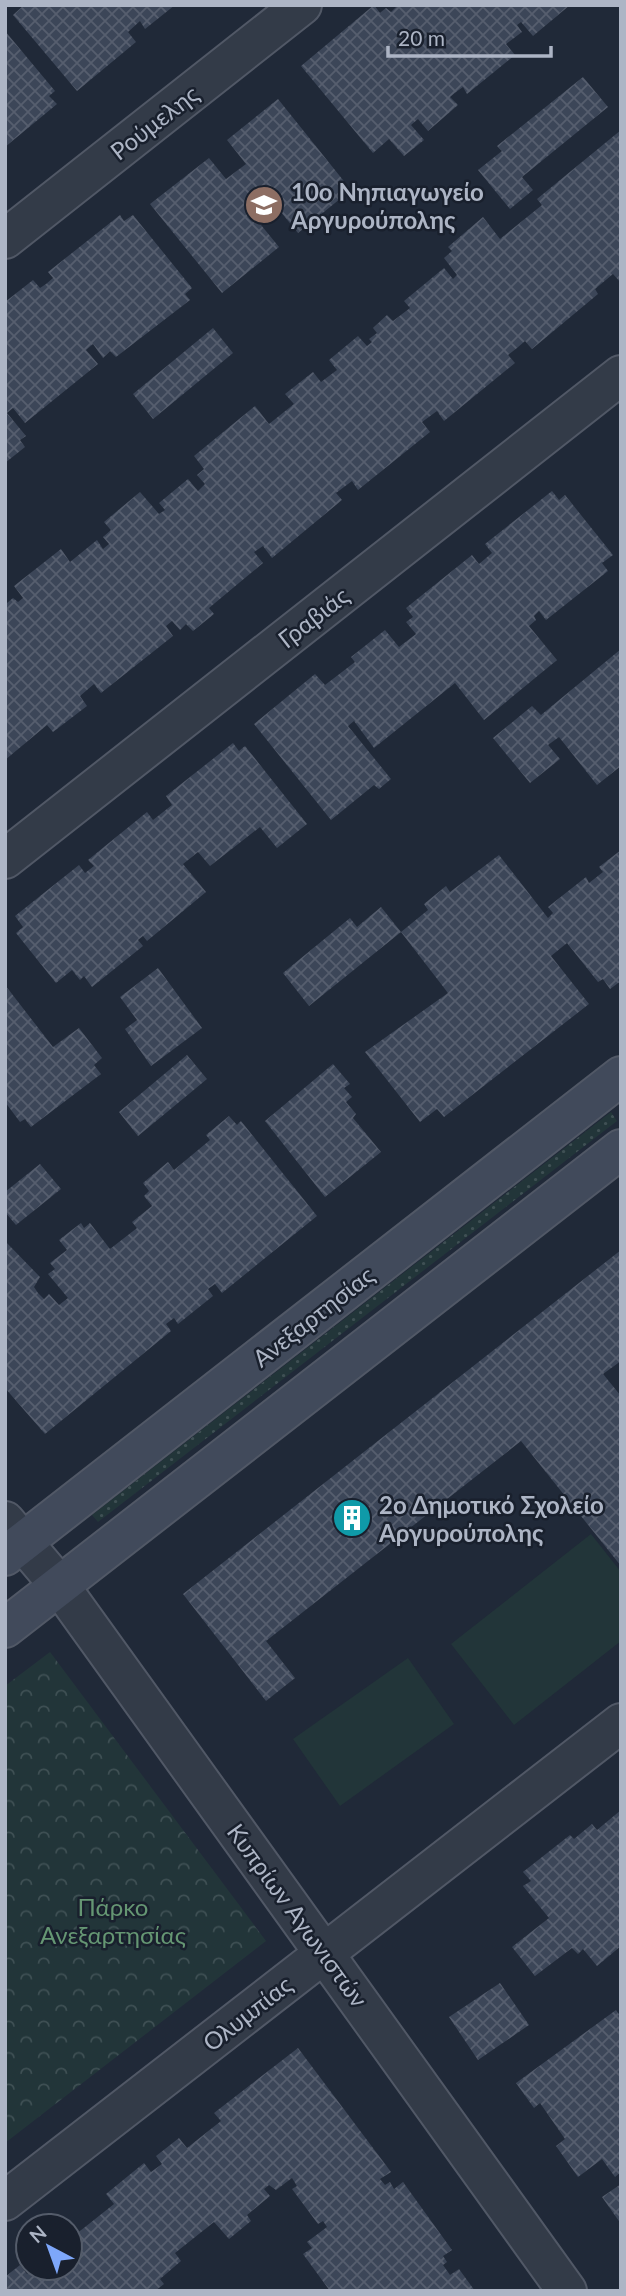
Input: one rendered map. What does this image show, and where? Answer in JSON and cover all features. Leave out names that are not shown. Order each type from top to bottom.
[{"type":"main road","name":"Ανεξαρτησίας","points":[[11,1540],[621,1076]]},
{"type":"main road","points":[[5,1628],[621,1149]]},
{"type":"street","name":"Ρούμελης","points":[[5,239],[302,5]]},
{"type":"street","name":"Γραβιάς","points":[[5,859],[621,375]]},
{"type":"street","name":"Κυπρίων Αγωνιστών","points":[[11,1540],[59,1585],[567,2291]]},
{"type":"street","name":"Ολυμπίας","points":[[5,2201],[621,1723]]},
{"type":"green space","points":[[611,1112],[617,1121],[98,1522],[92,1515]]},
{"type":"green space","points":[[591,1534],[621,1572],[621,1641],[514,1725],[451,1644]]},
{"type":"green space","name":"Πάρκο Ανεξαρτησίας","points":[[50,1652],[266,1941],[5,2143],[5,1686]]},
{"type":"green space","points":[[408,1658],[454,1724],[340,1806],[293,1739]]},
{"type":"building","points":[[24,5],[175,5],[145,29],[140,21],[128,32],[136,42],[77,91],[13,15]]},
{"type":"building","points":[[374,5],[380,13],[386,8],[391,12],[398,5],[570,5],[533,36],[521,22],[517,25],[522,32],[506,44],[515,55],[467,94],[463,87],[450,97],[458,105],[428,131],[418,119],[411,125],[424,140],[404,156],[389,139],[373,153],[301,66]]},
{"type":"building","points":[[5,31],[55,91],[49,96],[57,104],[5,147]]},
{"type":"building","points":[[583,77],[608,107],[522,177],[533,190],[510,209],[478,170],[502,151],[497,146]]},
{"type":"building","points":[[278,99],[351,190],[298,233],[280,211],[261,225],[279,247],[222,293],[150,204],[209,158],[226,179],[246,164],[227,140]]},
{"type":"building","points":[[621,130],[621,283],[613,274],[595,289],[598,294],[532,349],[525,341],[508,355],[515,363],[444,421],[437,411],[422,422],[430,432],[358,490],[352,481],[336,493],[342,500],[272,558],[263,546],[254,552],[263,563],[209,608],[214,614],[193,631],[186,624],[180,630],[172,621],[166,626],[173,636],[101,693],[94,684],[80,696],[87,706],[53,732],[47,725],[5,760],[5,601],[7,603],[13,598],[18,602],[23,598],[14,586],[61,549],[70,562],[97,540],[103,549],[109,544],[103,537],[111,530],[104,522],[140,492],[159,514],[165,510],[159,503],[188,479],[198,491],[205,484],[197,475],[204,469],[194,456],[255,406],[269,424],[294,404],[285,394],[313,372],[321,382],[337,370],[329,360],[358,336],[367,346],[372,342],[369,339],[377,333],[373,328],[387,315],[393,321],[410,308],[404,301],[444,268],[453,279],[457,275],[444,258],[452,251],[448,247],[483,217],[500,239],[542,205],[537,199]]},
{"type":"building","points":[[120,215],[124,221],[133,215],[192,288],[185,294],[190,300],[116,357],[110,351],[103,358],[93,344],[86,350],[98,364],[25,423],[13,408],[7,413],[26,436],[20,440],[25,447],[5,463],[5,302],[33,280],[40,288],[46,284],[53,278],[48,272]]},
{"type":"building","points":[[213,328],[233,353],[153,419],[133,394]]},
{"type":"building","points":[[552,491],[559,500],[565,495],[613,555],[602,563],[608,571],[546,620],[539,611],[534,616],[536,620],[529,626],[557,660],[484,720],[455,683],[374,748],[354,721],[348,726],[391,779],[379,789],[374,785],[331,820],[254,724],[315,674],[325,685],[355,662],[351,657],[385,630],[399,647],[416,634],[406,622],[413,617],[406,608],[472,555],[479,564],[492,553],[485,544]]},
{"type":"building","points":[[621,649],[621,766],[597,785],[559,737],[548,745],[560,759],[530,783],[493,738],[532,706],[541,715]]},
{"type":"building","points":[[233,743],[239,751],[245,746],[307,824],[277,848],[260,827],[210,866],[198,852],[183,864],[206,892],[147,941],[143,936],[138,940],[143,946],[92,987],[84,976],[80,980],[72,970],[56,983],[16,933],[23,927],[15,916],[79,865],[85,873],[94,866],[88,860],[147,812],[153,820],[172,805],[166,796]]},
{"type":"building","points":[[621,850],[621,981],[610,989],[603,979],[598,982],[567,943],[551,956],[589,1004],[444,1117],[437,1109],[420,1122],[365,1052],[448,993],[401,932],[428,910],[424,904],[446,886],[450,892],[499,855],[548,918],[553,913],[548,907],[586,877],[589,883],[603,872],[599,867]]},
{"type":"building","points":[[381,907],[401,932],[309,1006],[283,973],[350,918],[357,927]]},
{"type":"building","points":[[158,968],[202,1028],[151,1066],[125,1029],[137,1020],[120,997]]},
{"type":"building","points":[[5,985],[53,1047],[79,1028],[102,1058],[94,1065],[101,1074],[31,1127],[25,1119],[20,1122],[5,1102]]},
{"type":"building","points":[[187,1055],[207,1079],[138,1136],[119,1112]]},
{"type":"building","points":[[333,1064],[350,1084],[344,1088],[352,1097],[346,1102],[356,1114],[353,1118],[381,1152],[325,1197],[265,1121]]},
{"type":"building","points":[[229,1116],[237,1125],[241,1121],[317,1216],[222,1293],[215,1284],[208,1289],[213,1296],[178,1324],[174,1318],[166,1324],[171,1331],[45,1434],[5,1388],[5,1241],[40,1277],[34,1287],[38,1293],[44,1299],[49,1294],[59,1305],[68,1298],[48,1274],[55,1269],[50,1263],[67,1250],[59,1240],[81,1223],[84,1228],[90,1223],[110,1249],[137,1228],[132,1222],[152,1206],[144,1196],[149,1191],[143,1183],[168,1162],[174,1170],[210,1140],[206,1135]]},
{"type":"building","points":[[40,1164],[61,1189],[16,1225],[5,1212],[5,1192]]},
{"type":"building","name":"2ο Δημοτικό Σχολείο Αργυρούπολης","points":[[621,1250],[621,1361],[603,1374],[621,1396],[621,1566],[521,1441],[266,1641],[295,1678],[266,1701],[183,1594]]},
{"type":"building","points":[[621,1810],[621,1946],[597,1966],[583,1949],[578,1954],[572,1948],[535,1976],[512,1947],[549,1918],[523,1886],[531,1881],[523,1872],[570,1835],[574,1839],[592,1824],[597,1830]]},
{"type":"building","points":[[500,1983],[529,2025],[478,2060],[449,2017]]},
{"type":"building","points":[[616,2010],[621,2017],[621,2172],[615,2177],[602,2159],[578,2177],[556,2146],[565,2139],[540,2103],[534,2108],[516,2083]]},
{"type":"building","points":[[298,2048],[391,2172],[380,2179],[385,2185],[390,2182],[394,2189],[403,2182],[452,2250],[443,2256],[447,2262],[443,2265],[450,2275],[459,2269],[475,2291],[330,2291],[303,2254],[312,2248],[307,2242],[327,2227],[323,2221],[318,2224],[292,2189],[297,2186],[292,2178],[276,2190],[269,2185],[264,2189],[270,2196],[247,2215],[251,2221],[229,2239],[214,2222],[175,2253],[181,2261],[160,2279],[164,2284],[155,2291],[5,2291],[5,2277],[14,2270],[14,2282],[84,2282],[84,2228],[114,2204],[106,2194],[144,2163],[151,2172],[162,2164],[156,2156],[179,2138],[187,2148],[221,2121],[214,2113]]},
{"type":"building","points":[[621,2184],[621,2224],[602,2197]]},
{"type":"place","name":"10ο Νηπιαγωγείο Αργυρούπολης","points":[[264,205]]},
{"type":"place","name":"2ο Δημοτικό Σχολείο Αργυρούπολης","points":[[352,1518]]}]
